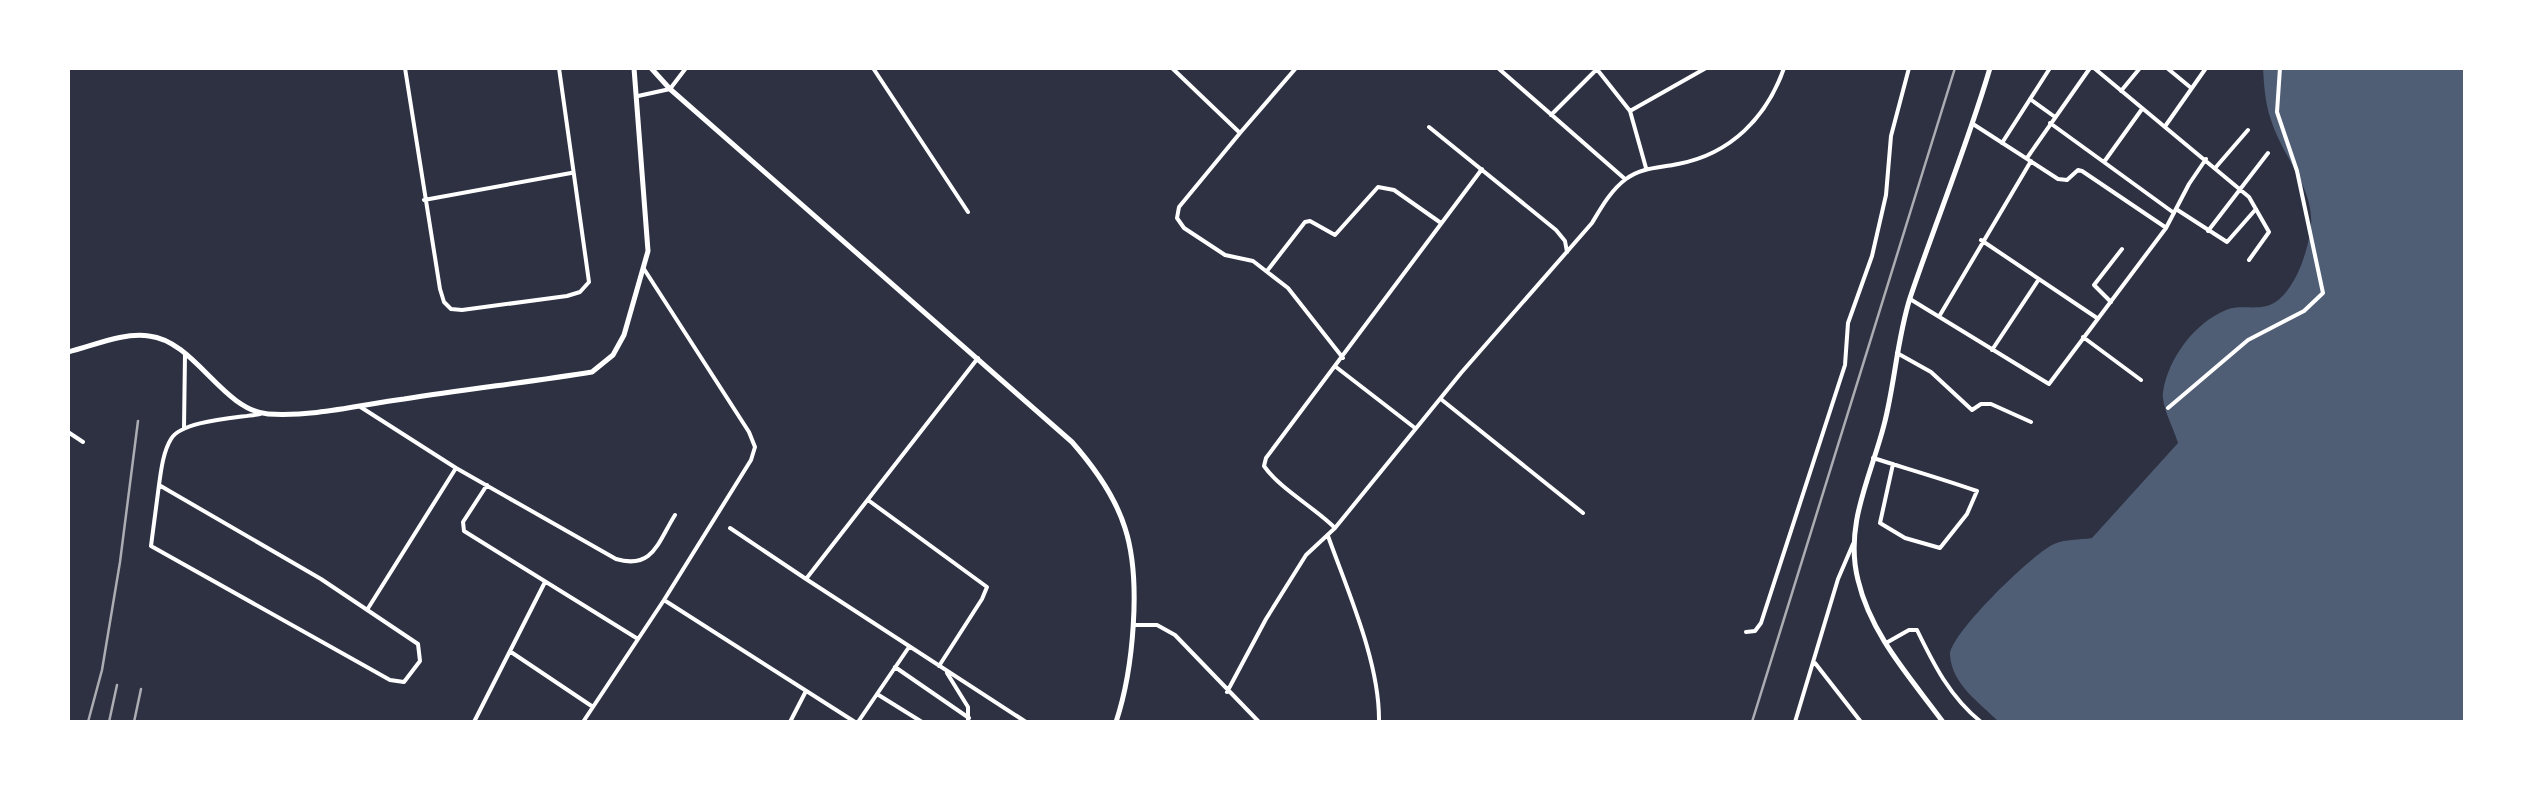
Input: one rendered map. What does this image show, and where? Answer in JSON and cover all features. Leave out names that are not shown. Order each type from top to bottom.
[{"type":"street","points":[[405,68],[440,289],[451,309],[566,296],[586,288],[590,272],[559,68]]},
{"type":"street","points":[[159,485],[270,548],[418,644],[420,661],[404,682],[390,680],[152,546],[159,485],[171,438],[184,428],[266,414],[358,406],[592,372],[613,355],[624,336],[648,250],[634,68]]},
{"type":"street","points":[[651,68],[670,89],[1072,442],[1096,470],[1126,528],[1134,626],[1116,722]]},
{"type":"street","points":[[638,96],[670,89],[686,68]]},
{"type":"street","points":[[873,68],[968,212]]},
{"type":"street","points":[[1172,68],[1240,134]]},
{"type":"street","points":[[1179,74],[1185,68]]},
{"type":"street","points":[[1296,68],[1179,208],[1177,218],[1184,228],[1225,255],[1253,261],[1266,271],[1306,308],[1343,358]]},
{"type":"street","points":[[1498,68],[1626,179]]},
{"type":"street","points":[[1506,74],[1512,68]]},
{"type":"street","points":[[1551,116],[1596,68],[1630,111],[1646,168]]},
{"type":"street","points":[[1630,111],[1706,68]]},
{"type":"street","points":[[1228,692],[1306,555],[1335,528],[1626,179],[1646,168],[1690,161],[1730,143],[1766,107],[1784,68]]},
{"type":"street","points":[[1746,632],[1761,623],[1845,365],[1848,323],[1872,256],[1886,194],[1890,136],[1909,68]]},
{"type":"street","points":[[1943,722],[1872,624],[1857,577],[1856,509],[1884,424],[1910,299],[1974,124],[1990,68]]},
{"type":"street","points":[[2002,143],[2050,68]]},
{"type":"street","points":[[1940,316],[2050,123],[2092,68],[2216,167],[2257,208],[2269,232],[2248,260]]},
{"type":"street","points":[[2121,92],[2140,68]]},
{"type":"street","points":[[2167,68],[2192,88]]},
{"type":"street","points":[[2164,126],[2206,68]]},
{"type":"street","points":[[2168,408],[2248,340],[2304,311],[2323,293],[2297,171],[2277,112],[2280,68]]},
{"type":"street","points":[[2030,98],[2054,117]]},
{"type":"street","points":[[2104,162],[2142,109]]},
{"type":"street","points":[[2050,123],[2175,211],[2229,242],[2257,208]]},
{"type":"street","points":[[1974,124],[2062,180],[2082,171],[2166,228]]},
{"type":"street","points":[[1428,127],[1556,230],[1565,240],[1567,252]]},
{"type":"street","points":[[2216,167],[2248,130]]},
{"type":"street","points":[[2208,230],[2268,153]]},
{"type":"street","points":[[1910,299],[2048,384],[2166,228],[2206,159]]},
{"type":"street","points":[[1335,528],[1308,502],[1271,476],[1264,466],[1266,458],[1482,169]]},
{"type":"street","points":[[424,200],[572,172]]},
{"type":"street","points":[[1266,271],[1304,222],[1310,221],[1335,234],[1378,187],[1394,190],[1442,224]]},
{"type":"street","points":[[1981,240],[2097,318]]},
{"type":"street","points":[[2111,302],[2094,286],[2122,249]]},
{"type":"street","points":[[582,722],[664,600],[751,460],[755,447],[644,269]]},
{"type":"street","points":[[1992,350],[2039,278]]},
{"type":"street","points":[[68,352],[134,336],[151,336],[176,346],[213,381],[266,414]]},
{"type":"street","points":[[2083,337],[2141,380]]},
{"type":"street","points":[[1897,353],[1930,372],[1972,410],[1981,404],[1991,404],[2030,422]]},
{"type":"street","points":[[184,428],[185,354]]},
{"type":"street","points":[[806,580],[978,358]]},
{"type":"street","points":[[1336,367],[1417,430]]},
{"type":"street","points":[[1442,400],[1583,513]]},
{"type":"street","points":[[358,406],[456,468],[616,559],[631,564],[648,558],[675,515]]},
{"type":"street","points":[[68,432],[83,442]]},
{"type":"street","points":[[1873,458],[1893,464],[1977,491],[1967,514],[1940,548],[1905,538],[1880,522],[1893,464]]},
{"type":"street","points":[[367,610],[456,468]]},
{"type":"street","points":[[487,485],[462,527],[638,639]]},
{"type":"street","points":[[868,500],[986,587],[942,668]]},
{"type":"street","points":[[730,528],[1026,722]]},
{"type":"street","points":[[1328,536],[1353,605],[1380,703],[1379,722]]},
{"type":"street","points":[[1795,722],[1838,580],[1855,540]]},
{"type":"street","points":[[474,722],[546,582]]},
{"type":"street","points":[[664,600],[857,722],[909,646]]},
{"type":"street","points":[[1134,626],[1148,623],[1166,628],[1259,722]]},
{"type":"street","points":[[1886,644],[1909,630],[1917,630],[1952,695],[1981,722]]},
{"type":"street","points":[[511,652],[593,707]]},
{"type":"street","points":[[1814,662],[1861,722]]},
{"type":"street","points":[[895,667],[968,720]]},
{"type":"street","points":[[942,668],[961,694],[968,720]]},
{"type":"street","points":[[790,722],[806,692]]},
{"type":"street","points":[[877,694],[922,722]]},
{"type":"water","points":[[2263,68],[2465,68],[2465,722],[1999,722],[1968,693],[1956,675],[1950,655],[1953,645],[1993,596],[2043,551],[2058,542],[2092,538],[2178,443],[2163,392],[2170,367],[2193,333],[2226,310],[2271,305],[2290,287],[2299,270],[2310,233],[2309,203],[2271,120]]},
{"type":"railway","points":[[1752,722],[1955,68]]},
{"type":"railway","points":[[88,722],[102,670],[120,562],[138,421]]},
{"type":"railway","points":[[109,722],[117,685]]},
{"type":"railway","points":[[134,722],[141,689]]}]
